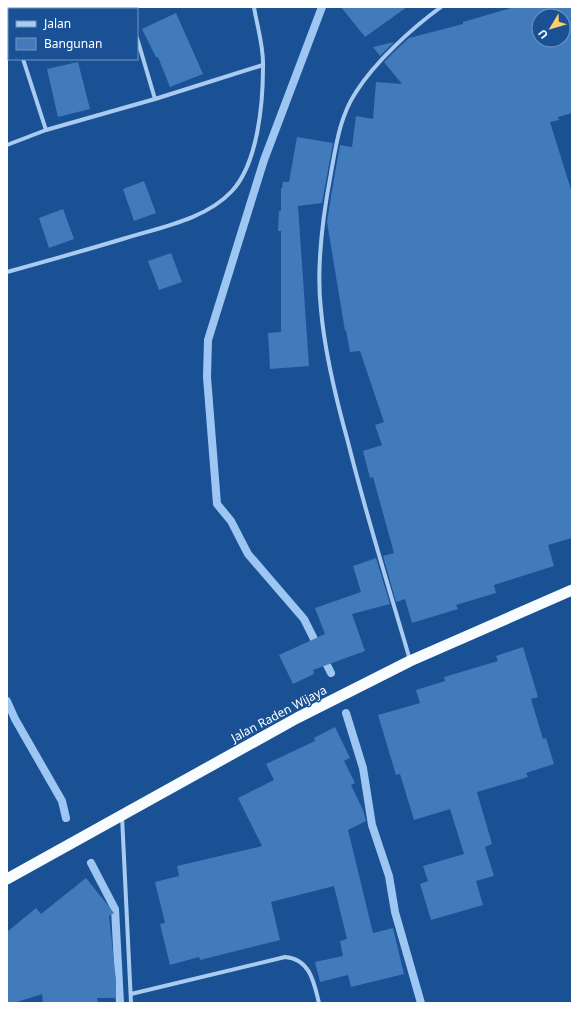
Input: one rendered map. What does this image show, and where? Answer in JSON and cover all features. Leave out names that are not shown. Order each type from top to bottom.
[{"type":"highway","name":"Jalan Raden Wijaya","points":[[7,880],[297,718],[410,661],[572,590]]},
{"type":"street","points":[[7,272],[174,224],[220,203],[233,190],[243,175],[253,152],[258,125],[263,65],[254,7]]},
{"type":"street","points":[[410,661],[356,476],[332,382],[321,309],[321,246],[326,198],[338,131],[355,93],[373,68],[430,15],[441,7]]},
{"type":"street","points":[[138,41],[156,99]]},
{"type":"street","points":[[23,60],[46,130]]},
{"type":"street","points":[[7,145],[46,130],[156,99],[263,65]]},
{"type":"street","points":[[122,815],[131,1003]]},
{"type":"street","points":[[130,994],[285,957],[293,958],[305,964],[309,971],[319,1003]]},
{"type":"building","points":[[341,7],[407,7],[365,37]]},
{"type":"building","points":[[514,7],[572,7],[572,113],[558,117],[559,120],[550,122],[572,193],[572,538],[548,545],[554,566],[494,585],[496,593],[456,605],[458,609],[412,623],[405,599],[396,602],[383,556],[394,553],[373,477],[370,478],[363,451],[382,445],[375,425],[384,422],[360,351],[350,352],[346,330],[345,331],[327,222],[340,145],[352,147],[356,116],[373,119],[376,82],[402,84],[384,62],[409,38],[463,24],[463,22]]},
{"type":"building","points":[[176,13],[203,74],[170,87],[158,57],[156,57],[142,29]]},
{"type":"building","points":[[394,42],[380,56],[373,47]]},
{"type":"building","points":[[78,62],[90,109],[58,117],[47,69]]},
{"type":"building","points":[[297,137],[333,143],[322,203],[298,206],[309,366],[270,369],[268,333],[281,332],[281,231],[278,231],[279,211],[281,211],[281,188],[283,182],[289,182]]},
{"type":"building","points":[[144,181],[156,213],[134,221],[123,189]]},
{"type":"building","points":[[63,209],[74,239],[49,248],[39,218]]},
{"type":"building","points":[[171,253],[182,282],[159,290],[148,261]]},
{"type":"building","points":[[376,558],[390,604],[352,614],[365,651],[313,670],[314,674],[293,684],[279,655],[325,634],[315,608],[361,592],[353,566]]},
{"type":"building","points":[[523,647],[538,697],[531,699],[543,739],[546,738],[554,764],[526,773],[528,777],[477,792],[492,844],[485,847],[494,876],[476,881],[483,905],[431,920],[420,884],[428,881],[423,866],[464,854],[450,809],[414,820],[400,774],[396,775],[378,715],[420,703],[416,690],[445,681],[444,677],[498,661],[496,656]]},
{"type":"building","points":[[335,727],[350,758],[344,761],[355,783],[351,785],[363,810],[366,821],[348,830],[373,933],[393,928],[404,974],[351,987],[348,975],[320,982],[315,962],[343,956],[340,941],[347,939],[334,886],[271,902],[280,940],[200,960],[199,957],[170,965],[160,924],[165,923],[155,882],[179,876],[177,866],[262,846],[238,798],[274,780],[266,764],[315,741],[314,738]]},
{"type":"building","points":[[86,878],[114,913],[109,916],[116,980],[116,998],[97,998],[98,1003],[43,1003],[42,994],[14,1003],[7,1003],[7,932],[36,908],[41,914]]},
{"type":"waterway","points":[[322,7],[264,160],[208,340],[207,377],[217,504],[231,521],[248,554],[304,619],[331,673]]},
{"type":"waterway","points":[[7,701],[15,719],[62,801],[66,818]]},
{"type":"waterway","points":[[346,713],[363,768],[372,825],[389,876],[395,912],[421,1003]]},
{"type":"waterway","points":[[91,863],[115,909],[120,1003]]}]
